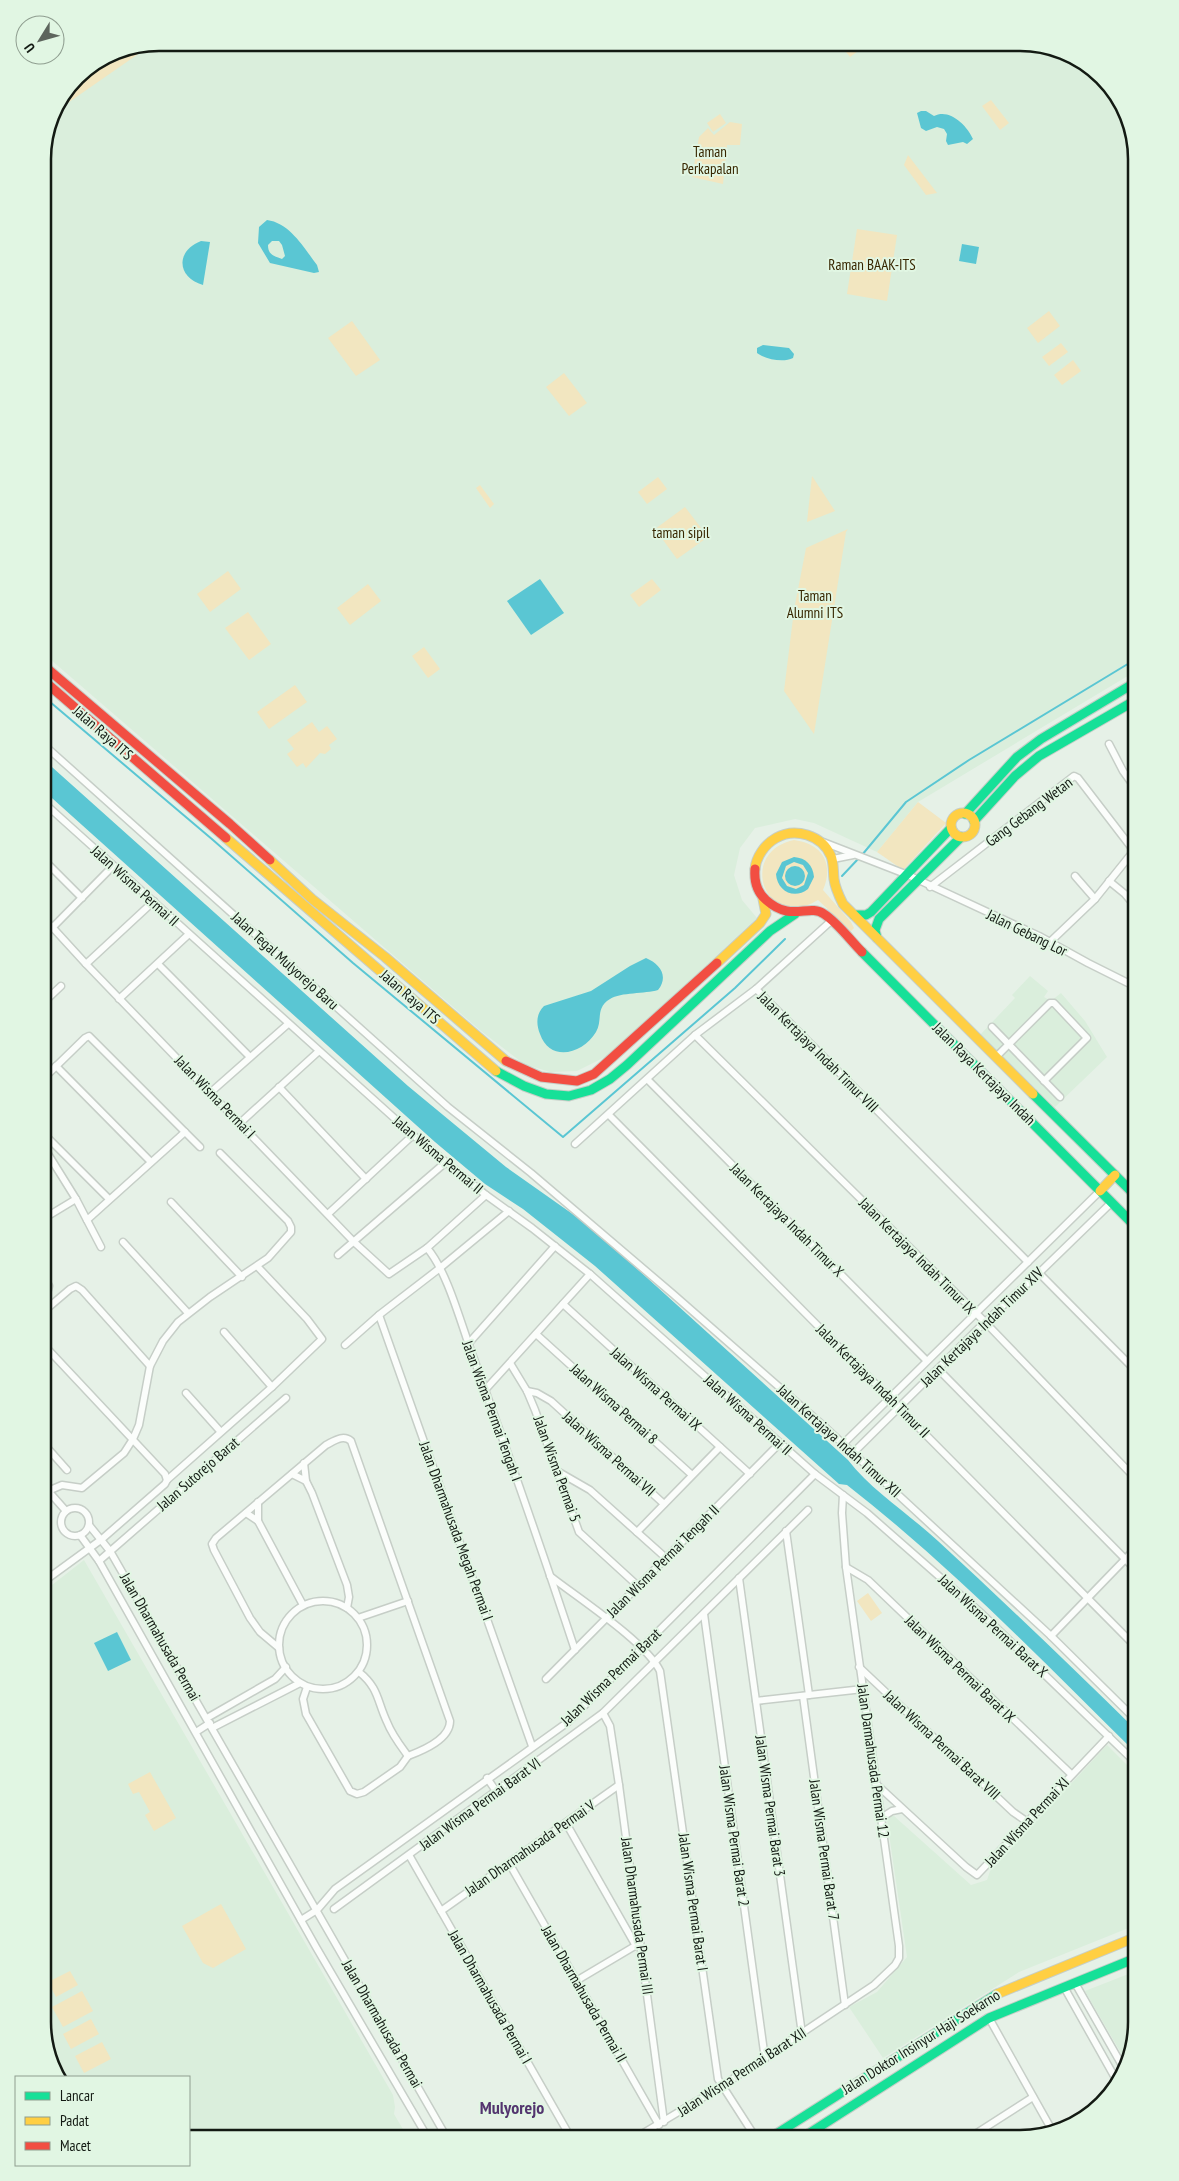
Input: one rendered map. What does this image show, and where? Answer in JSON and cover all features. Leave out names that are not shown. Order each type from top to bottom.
[{"type":"main road","name":"Jalan Raya ITS","points":[[51,672],[149,758],[220,815],[306,894],[389,961],[500,1057],[519,1068],[541,1077],[577,1081],[594,1074],[664,1013],[764,918],[766,909],[761,896]]},
{"type":"main road","name":"Jalan Raya ITS","points":[[51,687],[493,1069],[515,1083],[537,1092],[557,1096],[580,1094],[603,1085],[673,1023],[769,933],[795,914]]},
{"type":"main road","points":[[965,814],[1017,757],[1041,739],[1128,687]]},
{"type":"main road","points":[[1116,695],[1124,707]]},
{"type":"main road","points":[[860,949],[863,939],[875,937],[875,930],[879,919],[962,837],[971,834],[974,830],[974,821],[1022,769],[1039,756],[1128,705]]},
{"type":"main road","points":[[847,936],[857,932],[857,918],[871,912],[951,828],[953,818],[960,814],[965,814],[974,821]]},
{"type":"main road","points":[[211,826],[220,815]]},
{"type":"main road","points":[[221,834],[230,824]]},
{"type":"main road","points":[[951,828],[954,833],[962,837]]},
{"type":"main road","points":[[795,914],[777,910],[761,896],[754,880],[754,869],[763,847],[771,840],[791,832],[809,835],[817,839],[828,850],[833,859]]},
{"type":"main road","name":"Jalan Raya Kertajaya Indah","points":[[833,859],[836,889],[843,904],[1128,1188]]},
{"type":"main road","name":"Jalan Raya Kertajaya Indah","points":[[795,914],[816,911],[847,936],[1128,1219]]},
{"type":"main road","points":[[371,963],[378,952]]},
{"type":"main road","points":[[381,971],[389,961]]},
{"type":"main road","points":[[664,1013],[673,1023]]},
{"type":"main road","points":[[653,1023],[662,1033]]},
{"type":"main road","points":[[1100,1191],[1115,1175]]},
{"type":"main road","name":"Jalan Doktor Insinyur Haji Soekarno","points":[[782,2130],[1002,1991],[1128,1941]]},
{"type":"main road","name":"Jalan Doktor Insinyur Haji Soekarno","points":[[820,2130],[899,2075],[989,2018],[1009,2008],[1128,1961]]},
{"type":"main road","points":[[885,2064],[895,2063],[900,2071],[899,2075]]},
{"type":"street","points":[[1109,744],[1128,779]]},
{"type":"street","name":"Jalan Tegal Mulyorejo Baru","points":[[51,751],[448,1107],[530,1173]]},
{"type":"street","name":"Gang Gebang Wetan","points":[[930,887],[1074,776],[1078,778],[1128,840]]},
{"type":"street","name":"Jalan Wisma Permai II","points":[[51,809],[113,866],[154,900],[318,1051],[414,1135],[486,1195],[556,1246],[590,1274],[815,1474],[843,1495]]},
{"type":"street","name":"Jalan Gebang Lor","points":[[817,839],[908,875],[1050,942],[1128,983]]},
{"type":"street","points":[[833,859],[855,855]]},
{"type":"street","points":[[1050,942],[1095,899],[1128,858]]},
{"type":"street","points":[[53,927],[113,866]]},
{"type":"street","points":[[51,867],[82,898]]},
{"type":"street","points":[[1075,876],[1095,899]]},
{"type":"street","points":[[1109,881],[1128,898]]},
{"type":"street","points":[[86,964],[154,900]]},
{"type":"street","points":[[756,989],[831,922]]},
{"type":"street","name":"Jalan Wisma Permai I","points":[[53,927],[86,964],[329,1213],[354,1242],[389,1274],[429,1250]]},
{"type":"street","points":[[120,999],[189,934]]},
{"type":"street","points":[[158,964],[250,1057]]},
{"type":"street","points":[[51,995],[61,986]]},
{"type":"street","name":"Jalan Kertajaya Indah Timur VIII","points":[[575,1144],[648,1080],[695,1035],[756,989],[1028,1262]]},
{"type":"street","points":[[996,1057],[1050,1003],[1054,1003],[1085,1034],[1086,1040],[1044,1081]]},
{"type":"street","points":[[211,1092],[288,1024]]},
{"type":"street","points":[[992,1027],[1060,1097]]},
{"type":"street","name":"Jalan Kertajaya Indah Timur IX","points":[[695,1035],[985,1322],[1128,1471]]},
{"type":"street","points":[[51,1071],[89,1036],[200,1147]]},
{"type":"street","points":[[240,1123],[318,1051]]},
{"type":"street","points":[[56,1066],[151,1162]]},
{"type":"street","name":"Jalan Kertajaya Indah Timur X","points":[[648,1080],[926,1360]]},
{"type":"street","points":[[280,1087],[366,1179]]},
{"type":"street","name":"Jalan Kertajaya Indah Timur II","points":[[609,1115],[1128,1640]]},
{"type":"street","points":[[86,1220],[185,1132]]},
{"type":"street","points":[[329,1213],[414,1135]]},
{"type":"street","points":[[51,1141],[109,1199]]},
{"type":"street","points":[[51,1490],[62,1485],[82,1488],[124,1453],[139,1425],[150,1366],[163,1341],[188,1313],[257,1266],[276,1250],[291,1232],[288,1221],[220,1153]]},
{"type":"street","points":[[51,1158],[76,1199],[101,1247]]},
{"type":"street","points":[[338,1255],[446,1162]]},
{"type":"street","name":"Jalan Kertajaya Indah Timur XII","points":[[530,1173],[681,1301],[853,1453],[1051,1636],[1128,1712]]},
{"type":"street","name":"Jalan Kertajaya Indah Timur XIV","points":[[842,1444],[1100,1191]]},
{"type":"street","points":[[429,1250],[486,1195]]},
{"type":"street","points":[[51,1214],[76,1199]]},
{"type":"street","points":[[171,1202],[242,1277]]},
{"type":"street","name":"Jalan Kertajaya Indah Timur XIV","points":[[853,1453],[985,1322],[1040,1273],[1112,1202]]},
{"type":"street","points":[[345,1345],[508,1210]]},
{"type":"street","points":[[123,1242],[188,1313]]},
{"type":"street","points":[[468,1344],[556,1246]]},
{"type":"street","name":"Jalan Wisma Permai Tengah I","points":[[429,1250],[440,1268],[485,1390],[574,1650]]},
{"type":"street","points":[[51,1575],[102,1539],[165,1484],[220,1431],[322,1339],[307,1319],[257,1266]]},
{"type":"street","points":[[1040,1273],[1128,1363]]},
{"type":"street","points":[[485,1390],[590,1274]]},
{"type":"street","points":[[51,1305],[70,1288],[76,1286],[82,1290],[150,1366]]},
{"type":"street","name":"Jalan Wisma Permai IX","points":[[563,1304],[750,1474]]},
{"type":"street","name":"Jalan Dharmahusada Megah Permai I","points":[[379,1315],[532,1746]]},
{"type":"street","points":[[224,1332],[272,1386]]},
{"type":"street","name":"Jalan Wisma Permai 8","points":[[536,1334],[692,1475]]},
{"type":"street","points":[[51,1352],[165,1474],[167,1480]]},
{"type":"street","name":"Jalan Wisma Permai 5","points":[[510,1363],[527,1391],[566,1499],[582,1536],[638,1586]]},
{"type":"street","points":[[938,1370],[1126,1559],[1051,1636]]},
{"type":"street","name":"Jalan Wisma Permai VII","points":[[527,1391],[537,1393],[551,1401],[664,1504]]},
{"type":"street","points":[[186,1393],[220,1431]]},
{"type":"street","name":"Jalan Sutorejo Barat","points":[[110,1551],[286,1398]]},
{"type":"street","points":[[279,1648],[260,1632],[250,1618],[212,1544],[216,1538],[304,1463],[334,1440],[348,1438],[351,1441],[450,1720],[450,1728],[445,1735],[408,1756],[400,1767],[364,1792],[357,1794],[350,1791],[306,1714],[303,1699],[307,1687]]},
{"type":"street","name":"Jalan Wisma Permai Tengah II","points":[[546,1679],[780,1443]]},
{"type":"street","points":[[637,1532],[720,1447]]},
{"type":"street","points":[[51,1452],[67,1470]]},
{"type":"street","points":[[304,1463],[306,1481],[347,1585],[349,1597],[347,1608]]},
{"type":"street","points":[[557,1471],[590,1490],[666,1558]]},
{"type":"street","points":[[292,1474],[306,1481]]},
{"type":"street","name":"Jalan Wisma Permai Barat","points":[[316,1910],[335,1889],[578,1713],[815,1474]]},
{"type":"street","points":[[51,1494],[66,1511]]},
{"type":"street","name":"Jalan Darmahusada Permai 12","points":[[843,1495],[842,1513],[846,1567],[899,1946],[899,1958],[886,1975],[846,2004]]},
{"type":"street","name":"Jalan Wisma Permai Barat X","points":[[843,1495],[982,1614],[1128,1755]]},
{"type":"street","points":[[258,1502],[258,1521]]},
{"type":"street","points":[[75,1508],[84,1512],[89,1520],[87,1530],[80,1535],[71,1536],[62,1527],[61,1518],[66,1511],[75,1508]]},
{"type":"street","points":[[550,1576],[643,1649],[654,1660],[704,1614],[808,1510]]},
{"type":"street","points":[[246,1513],[258,1521],[303,1605]]},
{"type":"street","name":"Jalan Dharmahusada Permai","points":[[89,1525],[110,1551],[442,2130]]},
{"type":"street","name":"Jalan Wisma Permai Barat 7","points":[[786,1531],[846,2004]]},
{"type":"street","name":"Jalan Dharmahusada Permai","points":[[80,1535],[99,1562],[301,1920],[423,2130]]},
{"type":"street","points":[[99,1562],[110,1551]]},
{"type":"street","name":"Jalan Wisma Permai Barat IX","points":[[846,1567],[868,1580],[1071,1774]]},
{"type":"street","name":"Jalan Wisma Permai Barat 3","points":[[739,1578],[802,2034]]},
{"type":"street","points":[[318,1601],[333,1602],[347,1608],[358,1618],[365,1631],[367,1645],[365,1659],[359,1672],[350,1680],[335,1688],[318,1690],[307,1687],[300,1683],[286,1667],[279,1648],[279,1634],[284,1622],[292,1612],[303,1605],[318,1601]]},
{"type":"street","points":[[358,1618],[408,1601]]},
{"type":"street","name":"Jalan Wisma Permai Barat 2","points":[[704,1614],[765,2059]]},
{"type":"street","name":"Jalan Wisma Permai Barat VI","points":[[334,1909],[603,1713],[654,1660]]},
{"type":"street","name":"Jalan Wisma Permai Barat I","points":[[654,1660],[662,1678],[718,2079],[751,2130]]},
{"type":"street","points":[[196,1732],[275,1679],[286,1667]]},
{"type":"street","name":"Jalan Wisma Permai Barat VIII","points":[[859,1667],[1013,1812],[1026,1821]]},
{"type":"street","points":[[359,1672],[370,1681],[378,1694],[386,1722],[394,1738],[408,1756]]},
{"type":"street","points":[[210,1723],[300,1683]]},
{"type":"street","points":[[756,1701],[863,1689]]},
{"type":"street","name":"Jalan Dharmahusada Permai III","points":[[603,1713],[610,1726],[620,1785],[662,2123]]},
{"type":"street","name":"Jalan Wisma Permai XI","points":[[875,1783],[977,1875],[1026,1821],[1109,1736]]},
{"type":"street","points":[[487,1778],[496,1791]]},
{"type":"street","name":"Jalan Dharmahusada Permai V","points":[[441,1911],[620,1785]]},
{"type":"street","points":[[879,1809],[896,1803]]},
{"type":"street","points":[[881,1818],[892,1811],[902,1809]]},
{"type":"street","points":[[566,1823],[639,1944],[576,1981]]},
{"type":"street","name":"Jalan Dharmahusada Permai I","points":[[409,1855],[566,2130]]},
{"type":"street","name":"Jalan Dharmahusada Permai II","points":[[509,1863],[576,1981],[662,2123]]},
{"type":"street","points":[[301,1920],[316,1910]]},
{"type":"street","points":[[1075,1983],[1120,2062]]},
{"type":"street","points":[[1064,1987],[1114,2076]]},
{"type":"street","name":"Jalan Wisma Permai Barat XII","points":[[649,2130],[765,2059],[846,2004]]},
{"type":"street","points":[[989,2018],[1049,2126]]},
{"type":"street","points":[[983,2130],[1033,2097]]},
{"type":"shaded area","points":[[152,51],[1027,51],[1055,57],[1080,69],[1106,93],[1113,105],[1120,118],[1128,152],[1128,676],[918,802],[877,852],[814,823],[795,819],[755,828],[740,848],[734,875],[742,900],[757,918],[611,1054],[577,1071],[550,1072],[524,1064],[481,1031],[51,660],[51,152],[59,118],[69,99],[99,69],[118,59]]},
{"type":"shaded area","points":[[1030,976],[1048,991],[1044,997],[1051,1001],[1061,993],[1085,1021],[1107,1057],[1055,1107],[980,1035],[1015,998],[1012,995]]},
{"type":"shaded area","points":[[84,1560],[393,2095],[394,2114],[403,2130],[190,2130],[190,2076],[66,2076],[57,2057],[51,2029],[51,1586]]},
{"type":"shaded area","points":[[1107,1745],[1128,1766],[1128,1928],[1019,1972],[883,2058],[849,2007],[877,1992],[907,1957],[887,1820],[890,1816],[894,1816],[971,1885],[987,1880],[990,1871]]},
{"type":"shaded area","points":[[1128,1974],[1128,2022],[1122,2056],[1085,1991]]},
{"type":"green space","points":[[845,51],[858,51],[850,57]]},
{"type":"green space","points":[[140,53],[66,104],[78,88],[93,73],[118,59]]},
{"type":"green space","points":[[991,100],[1009,123],[1000,130],[982,106]]},
{"type":"green space","points":[[720,114],[726,123],[713,132],[707,123]]},
{"type":"green space","name":"Taman Perkapalan","points":[[730,122],[742,124],[740,145],[727,145],[723,184],[692,177],[699,137],[708,128],[714,135]]},
{"type":"green space","points":[[908,155],[937,193],[926,195],[904,165]]},
{"type":"green space","name":"Raman BAAK-ITS","points":[[857,229],[897,235],[887,301],[847,294]]},
{"type":"green space","points":[[1049,311],[1060,326],[1038,343],[1027,328]]},
{"type":"green space","points":[[352,321],[380,360],[356,376],[328,338]]},
{"type":"green space","points":[[1061,343],[1068,352],[1049,366],[1042,357]]},
{"type":"green space","points":[[1073,360],[1081,371],[1062,385],[1054,375]]},
{"type":"green space","points":[[564,373],[587,403],[569,416],[546,387]]},
{"type":"green space","points":[[812,476],[835,511],[807,522]]},
{"type":"green space","points":[[658,477],[667,489],[647,504],[638,492]]},
{"type":"green space","points":[[480,485],[494,504],[490,508],[476,488]]},
{"type":"green space","name":"taman sipil","points":[[685,507],[708,537],[677,559],[655,529]]},
{"type":"green space","name":"Taman Alumni ITS","points":[[848,529],[814,734],[784,691],[794,610],[806,548]]},
{"type":"green space","points":[[228,571],[241,589],[210,612],[197,594]]},
{"type":"green space","points":[[652,579],[661,590],[639,607],[630,595]]},
{"type":"green space","points":[[368,584],[381,601],[350,625],[337,608]]},
{"type":"green space","points":[[248,612],[271,644],[249,660],[225,628]]},
{"type":"green space","points":[[424,647],[440,669],[428,678],[412,656]]},
{"type":"green space","points":[[295,685],[307,702],[269,729],[257,712]]},
{"type":"green space","points":[[312,722],[319,732],[327,726],[337,739],[329,745],[331,749],[325,754],[320,753],[306,768],[303,763],[297,767],[287,754],[294,749],[287,740]]},
{"type":"green space","points":[[918,802],[946,823],[903,870],[877,852]]},
{"type":"green space","points":[[794,840],[812,846],[824,857],[827,872],[823,890],[851,922],[854,928],[851,931],[818,900],[799,907],[783,906],[772,898],[764,886],[762,873],[766,859],[776,847]]},
{"type":"green space","points":[[868,1593],[882,1613],[871,1621],[857,1601]]},
{"type":"green space","points":[[150,1772],[176,1818],[154,1831],[145,1815],[150,1812],[139,1792],[133,1794],[128,1784]]},
{"type":"green space","points":[[221,1904],[246,1949],[213,1968],[203,1963],[182,1926]]},
{"type":"green space","points":[[70,1971],[78,1985],[56,1997],[51,1988],[51,1980]]},
{"type":"green space","points":[[82,1991],[93,2011],[63,2027],[52,2007]]},
{"type":"green space","points":[[91,2019],[99,2034],[71,2049],[63,2034]]},
{"type":"green space","points":[[102,2042],[111,2059],[84,2073],[75,2056]]},
{"type":"water","points":[[926,111],[934,116],[946,114],[957,119],[973,139],[967,144],[963,142],[948,145],[946,141],[947,134],[944,129],[937,127],[926,131],[921,128],[917,113]]},
{"type":"water","points":[[267,220],[275,222],[290,231],[317,265],[319,272],[314,273],[270,263],[258,243],[259,227]],"holes":[[[272,241],[279,241],[285,256],[282,259],[272,255],[268,248]]]},
{"type":"water","points":[[201,241],[210,242],[203,285],[194,282],[188,277],[182,264],[183,257],[187,251]]},
{"type":"water","points":[[962,244],[979,247],[976,264],[959,261]]},
{"type":"water","points":[[763,345],[789,348],[794,354],[793,358],[774,360],[765,357],[757,353],[757,348]]},
{"type":"water","points":[[540,579],[564,613],[531,635],[507,601]]},
{"type":"water","points":[[51,766],[408,1086],[506,1167],[591,1227],[848,1460],[879,1492],[927,1531],[1128,1722],[1128,1745],[996,1615],[923,1548],[847,1485],[839,1484],[595,1266],[523,1209],[485,1184],[435,1142],[51,797]]},
{"type":"water","points":[[794,857],[808,863],[814,877],[808,889],[792,894],[779,885],[776,874],[782,862]],"holes":[[[794,862],[803,865],[808,873],[804,885],[796,889],[787,886],[782,878],[786,866]]]},
{"type":"water","points":[[795,866],[802,869],[805,876],[802,883],[795,886],[788,883],[785,876],[788,869]]},
{"type":"water","points":[[646,958],[659,967],[663,975],[663,980],[658,990],[620,995],[610,999],[602,1006],[596,1032],[583,1046],[575,1050],[559,1052],[551,1049],[545,1043],[537,1023],[539,1012],[544,1006],[591,991]]},
{"type":"water","points":[[117,1632],[131,1660],[108,1671],[94,1643]]},
{"type":"waterway","points":[[862,855],[906,802],[969,760],[1128,664]]},
{"type":"waterway","points":[[51,703],[213,840],[353,963],[563,1137],[735,988],[785,939]]},
{"type":"waterway","points":[[842,876],[859,858]]},
{"type":"traffic: fast","points":[[965,814],[1017,757],[1041,739],[1128,687]]},
{"type":"traffic: fast","points":[[974,821],[1015,776],[1039,756],[1128,705]]},
{"type":"traffic: fast","points":[[854,915],[866,915],[871,912],[951,828]]},
{"type":"traffic: fast","points":[[877,938],[875,930],[879,919],[961,837]]},
{"type":"traffic: fast","points":[[496,1071],[524,1086],[546,1094],[569,1096],[591,1090],[610,1079],[627,1065],[770,931],[795,914]]},
{"type":"traffic: fast","points":[[862,952],[1128,1219]]},
{"type":"traffic: fast","points":[[1033,1094],[1128,1188]]},
{"type":"traffic: fast","points":[[814,2130],[989,2018],[1128,1961]]},
{"type":"traffic: fast","points":[[783,2130],[997,1994]]},
{"type":"traffic: slow","points":[[963,813],[968,814],[974,820],[975,825],[974,830],[968,836],[963,837],[958,836],[952,830],[951,825],[952,820],[958,814],[963,813]]},
{"type":"traffic: slow","points":[[755,869],[757,860],[765,847],[776,838],[791,833],[799,833],[815,838],[827,849],[831,856],[835,886],[843,904],[1033,1094]]},
{"type":"traffic: slow","points":[[226,838],[496,1071]]},
{"type":"traffic: slow","points":[[270,860],[312,899],[385,957],[506,1061]]},
{"type":"traffic: slow","points":[[717,963],[760,923],[766,914],[763,899]]},
{"type":"traffic: slow","points":[[1100,1191],[1115,1175]]},
{"type":"traffic: slow","points":[[997,1994],[1128,1940]]},
{"type":"traffic: jam","points":[[51,672],[270,860]]},
{"type":"traffic: jam","points":[[51,687],[226,838]]},
{"type":"traffic: jam","points":[[755,869],[755,878],[760,893],[775,907],[792,912],[812,910],[824,914],[862,952]]},
{"type":"traffic: jam","points":[[506,1061],[541,1077],[577,1081],[594,1074],[717,963]]},
{"type":"district","name":"Mulyorejo","points":[[512,2108]]}]
